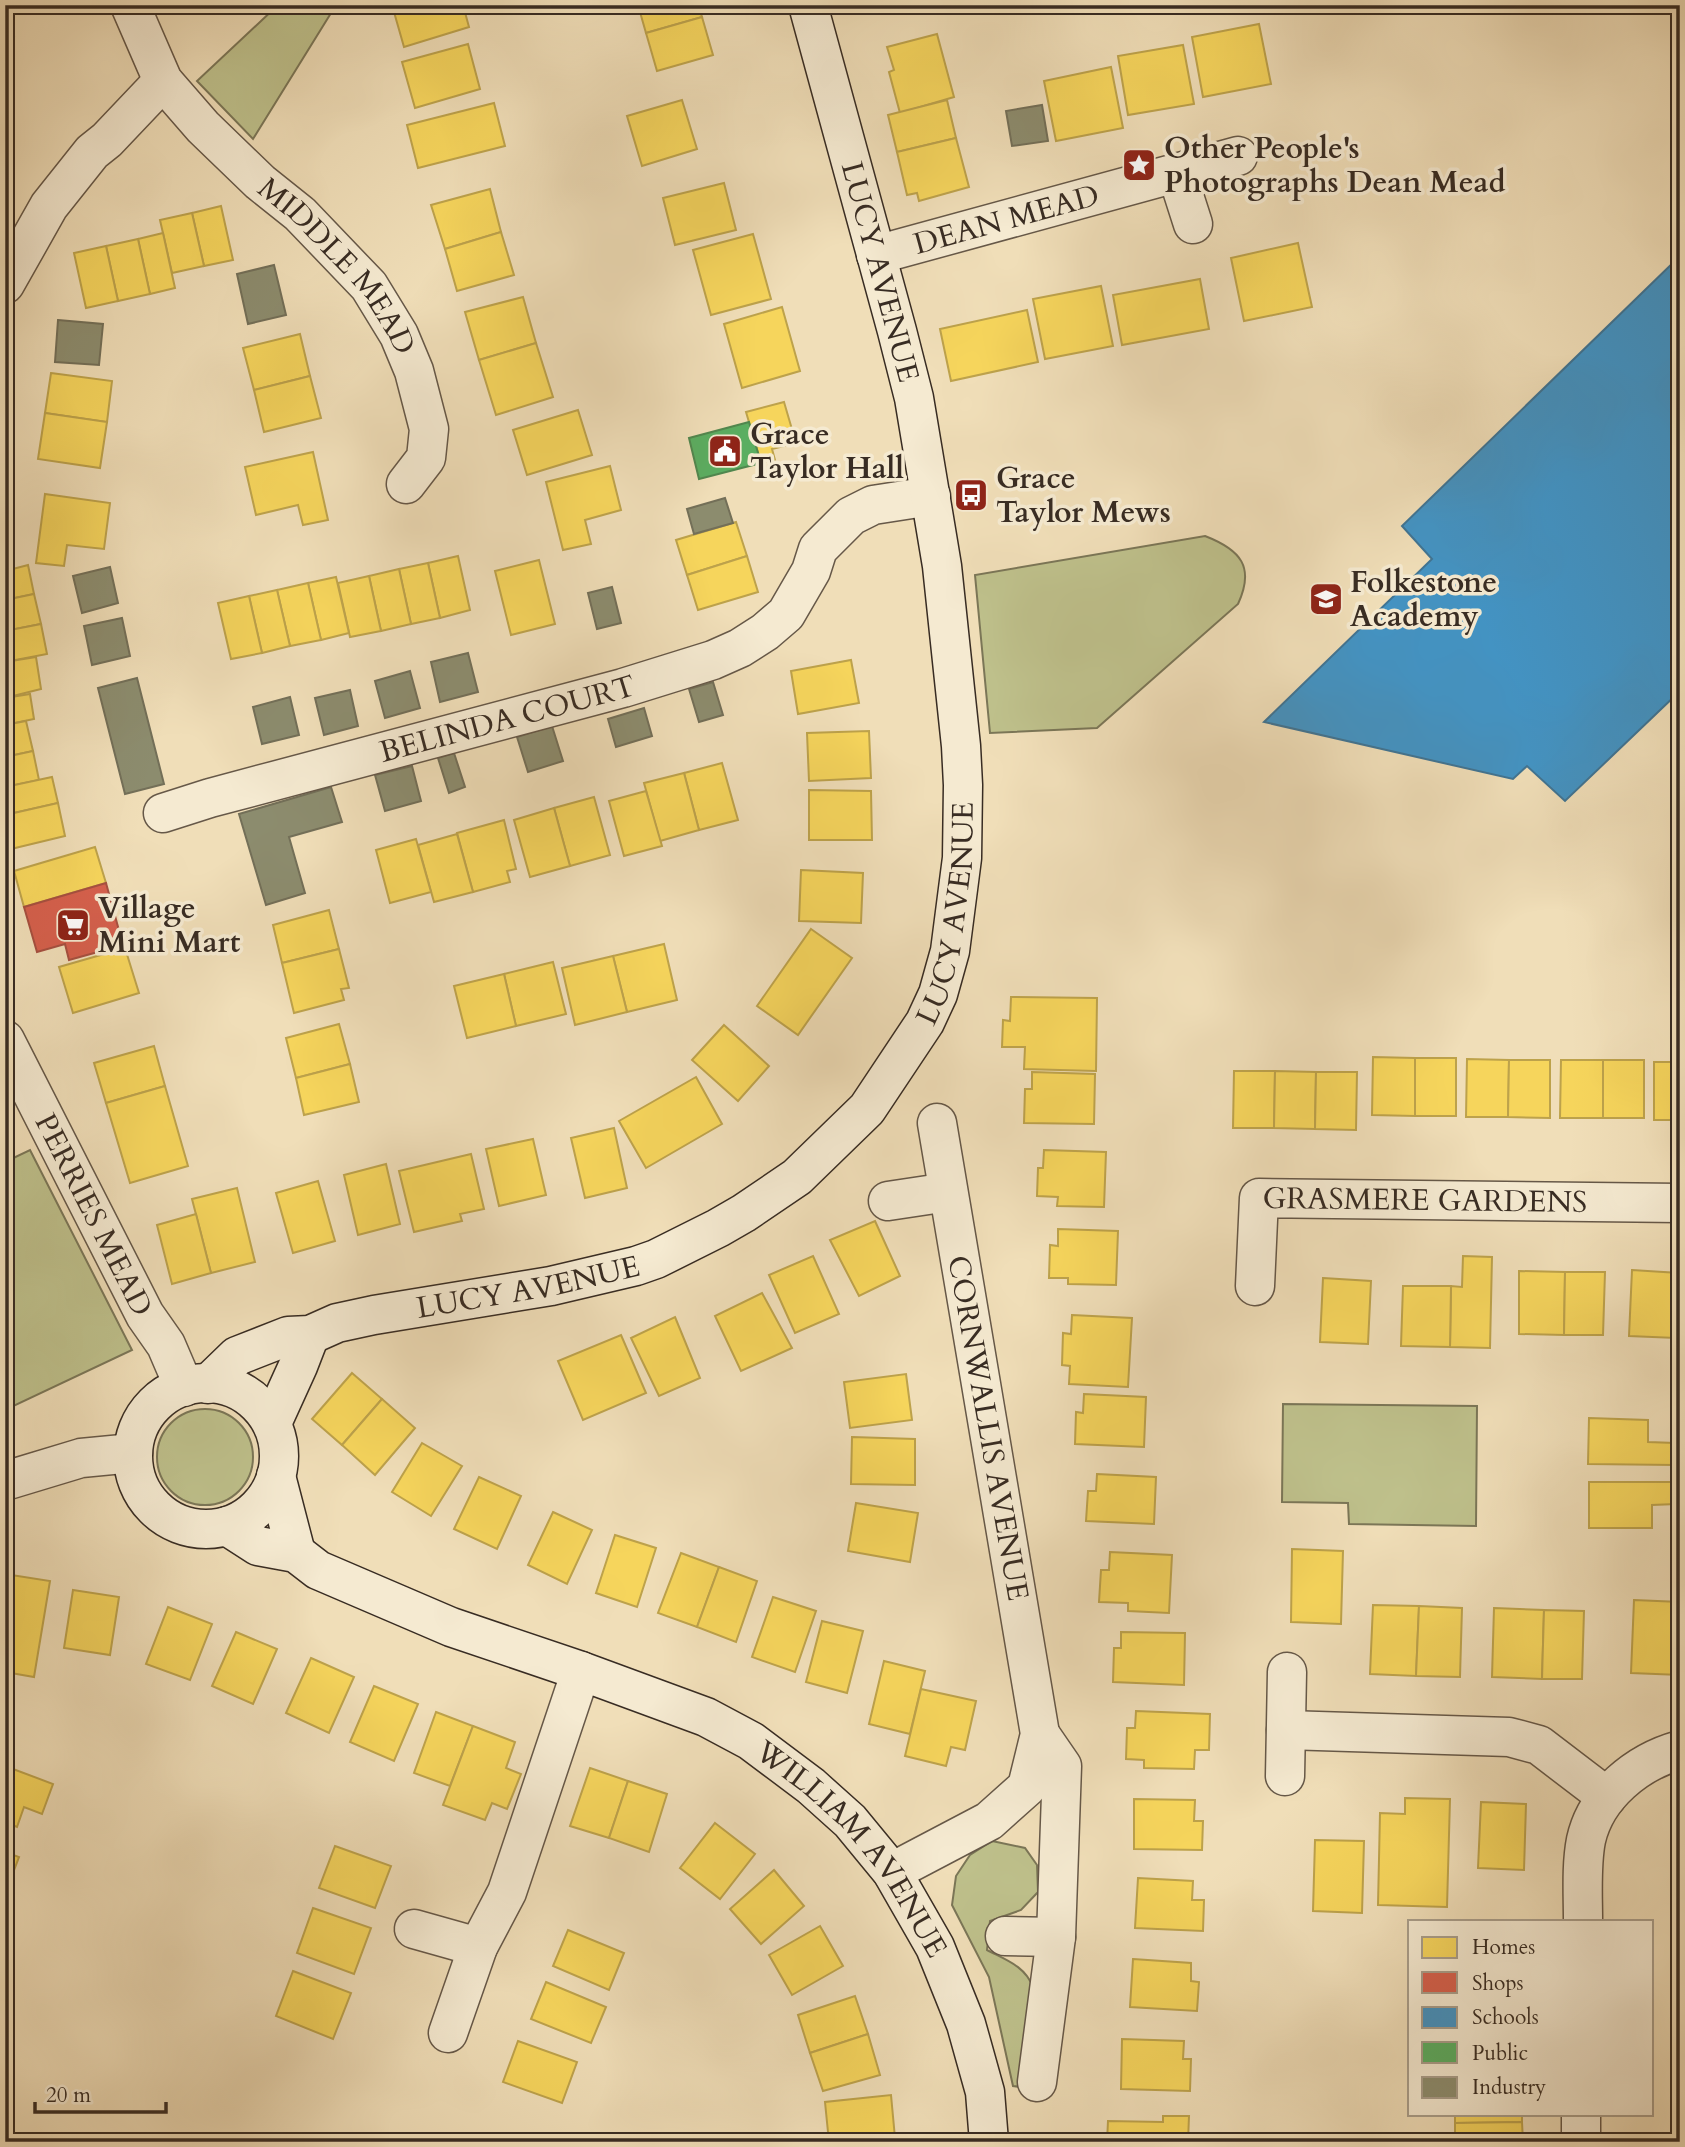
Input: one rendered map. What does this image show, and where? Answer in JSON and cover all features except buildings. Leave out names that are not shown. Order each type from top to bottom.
[{"type":"street","name":"MIDDLE MEAD","points":[[130,5],[163,81],[203,127],[260,182],[300,214],[369,286],[399,335],[414,371],[429,429],[426,458],[406,484]]},
{"type":"street","name":"LUCY AVENUE","points":[[196,1385],[237,1356],[288,1336],[310,1335],[337,1323],[374,1315],[551,1286],[656,1259],[744,1213],[797,1177],[867,1109],[925,1022],[938,994],[950,951],[962,858],[961,746],[942,566],[914,398],[808,5]]},
{"type":"street","points":[[5,284],[49,206],[92,152],[107,140],[163,81]]},
{"type":"street","name":"DEAN MEAD","points":[[876,255],[1238,156]]},
{"type":"street","points":[[1177,174],[1193,224]]},
{"type":"street","name":"BELINDA COURT","points":[[163,813],[623,688],[713,660],[740,648],[786,614],[811,571],[818,549],[851,516],[873,505],[931,496]]},
{"type":"street","name":"PERRIES MEAD","points":[[5,1040],[145,1315],[196,1385]]},
{"type":"street","name":"CORNWALLIS AVENUE","points":[[892,1872],[989,1821],[1027,1787],[1040,1734],[937,1123]]},
{"type":"street","points":[[888,1201],[948,1192]]},
{"type":"street","name":"GRASMERE GARDENS","points":[[1255,1286],[1259,1198],[1680,1203]]},
{"type":"street","points":[[273,1421],[310,1335]]},
{"type":"street","points":[[196,1385],[223,1385],[241,1393],[261,1407],[273,1421],[279,1452],[276,1476],[266,1499],[249,1516],[227,1527],[204,1530],[181,1525],[161,1514],[145,1497],[136,1478],[133,1453],[137,1431],[148,1412],[164,1396],[196,1385]]},
{"type":"street","points":[[5,1481],[81,1458],[133,1453]]},
{"type":"street","points":[[276,1476],[296,1553]]},
{"type":"street","name":"WILLIAM AVENUE","points":[[227,1527],[258,1546],[296,1553],[318,1570],[450,1628],[581,1671],[706,1717],[751,1741],[811,1786],[850,1821],[892,1872],[935,1947],[966,2024],[985,2092],[989,2142]]},
{"type":"street","points":[[448,2033],[478,1947],[507,1892],[581,1671]]},
{"type":"street","points":[[1286,1776],[1287,1672]]},
{"type":"street","points":[[1286,1730],[1509,1737],[1539,1745],[1607,1797]]},
{"type":"street","name":"CORNWALLIS AVENUE","points":[[1037,2082],[1056,1937],[1062,1766],[1040,1734]]},
{"type":"street","points":[[1583,1920],[1586,1843],[1592,1818],[1607,1797],[1635,1770],[1654,1759],[1680,1750]]},
{"type":"street","points":[[414,1929],[478,1947]]},
{"type":"street","points":[[1005,1936],[1056,1937]]},
{"type":"street","points":[[1581,2116],[1581,2142]]},
{"type":"green space","points":[[278,5],[336,5],[253,139],[197,81]]},
{"type":"green space","points":[[1205,536],[1228,547],[1241,561],[1245,580],[1238,604],[1097,728],[990,733],[975,575]]},
{"type":"green space","points":[[30,1150],[132,1350],[5,1410],[5,1162]]},
{"type":"green space","points":[[1283,1404],[1477,1406],[1476,1526],[1349,1524],[1348,1503],[1282,1502]]},
{"type":"green space","points":[[205,1409],[223,1413],[239,1423],[249,1439],[253,1457],[249,1475],[239,1491],[223,1501],[205,1505],[187,1501],[171,1491],[161,1475],[157,1457],[161,1439],[171,1423],[187,1413]]},
{"type":"green space","points":[[992,1841],[1025,1848],[1037,1865],[1038,1892],[1021,1910],[990,1921],[987,1950],[1020,1969],[1033,1987],[1021,2087],[1013,2086],[989,1977],[952,1905],[956,1876],[970,1855]]},
{"type":"place","name":"Other People's Photographs Dean Mead","points":[[1139,165]]},
{"type":"place","name":"Grace Taylor Hall","points":[[725,451]]},
{"type":"place","name":"Grace Taylor Mews","points":[[971,495]]},
{"type":"place","name":"Folkestone Academy","points":[[1326,599]]},
{"type":"place","name":"Village Mini Mart","points":[[73,925]]}]
